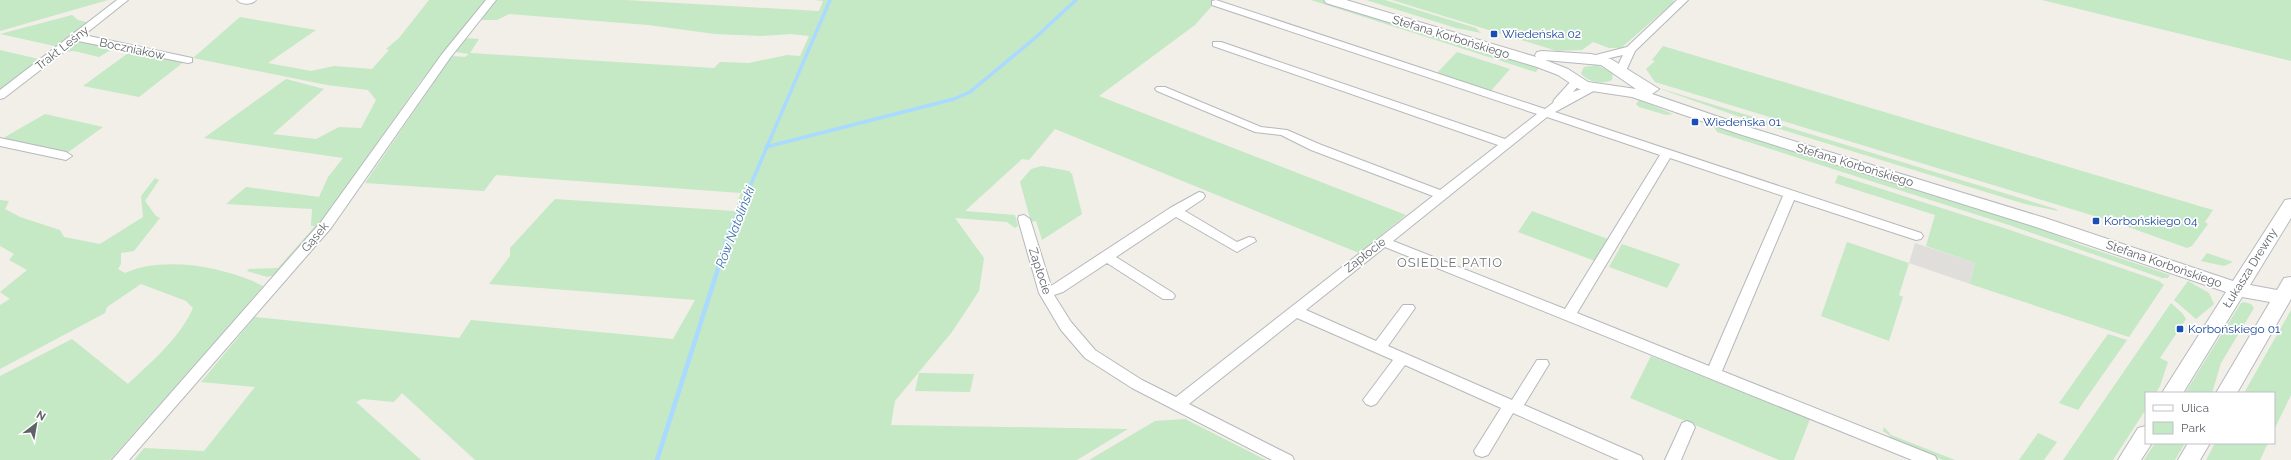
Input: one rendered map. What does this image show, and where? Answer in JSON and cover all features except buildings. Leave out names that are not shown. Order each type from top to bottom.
[{"type":"street","name":"Trakt Leśny","points":[[0,96],[123,0]]},
{"type":"street","points":[[243,0],[251,0]]},
{"type":"street","name":"Gąsek","points":[[120,460],[326,225],[446,56],[491,0]]},
{"type":"street","name":"Stefana Korbońskiego","points":[[1331,0],[1542,64],[1573,80],[1600,89],[1635,93],[1742,130],[2240,284]]},
{"type":"street","name":"Stefana Korbońskiego","points":[[1356,0],[1557,59],[1589,59],[1606,62],[1641,85],[1744,121],[2059,218],[2240,284],[2271,297],[2286,290]]},
{"type":"street","points":[[1600,89],[1623,83],[1624,75],[1621,71],[1630,50],[1682,0]]},
{"type":"street","points":[[1216,3],[1549,110],[1666,154],[1916,236]]},
{"type":"street","name":"Boczniaków","points":[[76,37],[188,60]]},
{"type":"street","points":[[1217,44],[1507,144]]},
{"type":"street","points":[[1573,80],[1568,67],[1571,63],[1607,56],[1614,52],[1630,50]]},
{"type":"street","name":"Zapłocie","points":[[1177,405],[1549,110],[1568,89],[1573,80]]},
{"type":"street","points":[[1161,89],[1232,116],[1259,130],[1283,132],[1315,147],[1442,194]]},
{"type":"street","name":"Zapłocie","points":[[1549,110],[1600,89]]},
{"type":"street","points":[[0,142],[66,156]]},
{"type":"street","points":[[1568,316],[1666,154]]},
{"type":"street","points":[[1713,374],[1790,195]]},
{"type":"street","points":[[1046,293],[1058,288],[1107,257],[1199,196]]},
{"type":"street","name":"Łukasza Drewny","points":[[2173,392],[2291,204]]},
{"type":"street","points":[[1175,211],[1237,248],[1248,241]]},
{"type":"street","name":"Zapłocie","points":[[1024,219],[1046,293],[1066,326],[1090,354],[1137,384],[1286,460]]},
{"type":"street","points":[[1382,241],[1929,460]]},
{"type":"street","points":[[1107,257],[1168,296]]},
{"type":"street","points":[[2227,392],[2286,290]]},
{"type":"street","points":[[1379,348],[1408,308]]},
{"type":"street","points":[[1294,311],[1633,460]]},
{"type":"street","points":[[1371,400],[1402,358]]},
{"type":"street","points":[[1482,451],[1542,364]]},
{"type":"street","points":[[1673,460],[1687,427]]},
{"type":"street","points":[[2129,460],[2145,436]]},
{"type":"street","points":[[2189,460],[2198,444]]},
{"type":"shaded area","points":[[1915,243],[1975,263],[1970,284],[1909,263]]},
{"type":"green space","points":[[0,0],[108,0],[0,31]]},
{"type":"green space","points":[[429,0],[486,0],[420,82],[326,216],[275,275],[267,277],[247,271],[249,269],[278,268],[315,226],[311,226],[312,209],[226,204],[246,187],[319,197],[328,177],[343,158],[204,138],[286,79],[324,89],[273,134],[316,139],[339,127],[361,128],[376,100],[368,90],[327,85],[193,58],[240,17],[316,30],[268,63],[311,71],[334,66],[372,69],[389,50],[386,49],[399,38]]},
{"type":"green space","points":[[496,0],[625,0],[819,11],[823,1],[815,0],[1217,0],[1195,25],[1099,96],[1406,215],[1359,253],[1055,129],[1029,160],[1022,159],[965,211],[1015,215],[1018,226],[1015,228],[1007,222],[955,218],[984,258],[979,291],[952,332],[895,401],[891,425],[1128,429],[1077,460],[475,460],[402,393],[394,402],[362,399],[356,402],[421,460],[134,460],[144,448],[204,451],[255,387],[201,382],[255,317],[459,338],[471,320],[673,339],[695,300],[489,284],[510,256],[510,248],[555,199],[734,211],[741,193],[496,175],[484,191],[365,183],[452,56],[465,57],[469,54],[455,52],[465,38],[479,39],[470,53],[714,68],[720,62],[749,63],[787,55],[800,56],[809,36],[791,34],[762,36],[715,34],[648,25],[509,14],[497,20],[479,20]]},
{"type":"green space","points":[[1311,0],[1322,0],[1440,38],[1540,66],[1536,72],[1532,71]]},
{"type":"green space","points":[[1366,0],[1385,0],[1476,28],[1481,33],[1456,28]]},
{"type":"green space","points":[[1392,0],[1673,0],[1674,2],[1621,48],[1609,48],[1593,42],[1582,50],[1557,51]]},
{"type":"green space","points":[[2042,0],[2291,0],[2291,61]]},
{"type":"green space","points":[[72,15],[78,20],[90,23],[59,47],[0,34]]},
{"type":"green space","points":[[80,41],[114,48],[99,57],[74,51],[62,52]]},
{"type":"green space","points":[[1663,46],[2213,210],[2205,222],[2208,224],[2192,246],[2187,248],[2114,222],[1655,82],[1646,69],[1655,61],[1652,60]]},
{"type":"green space","points":[[0,50],[43,60],[0,93]]},
{"type":"green space","points":[[131,51],[185,61],[139,97],[83,86]]},
{"type":"green space","points":[[1457,52],[1510,69],[1490,92],[1436,74]]},
{"type":"green space","points":[[1597,65],[1613,73],[1612,80],[1608,82],[1595,82],[1587,79],[1581,73],[1584,67]]},
{"type":"green space","points":[[1652,86],[2056,209],[2058,211],[2025,204],[1737,116]]},
{"type":"green space","points":[[1647,91],[1779,136],[2178,262],[2177,265],[1645,93]]},
{"type":"green space","points":[[1639,100],[1673,114],[1666,115],[1639,107],[1636,104]]},
{"type":"green space","points":[[45,114],[103,127],[67,153],[5,141],[5,137]]},
{"type":"green space","points":[[1714,127],[1740,132],[2035,226],[2078,244],[2170,275],[2168,278],[2162,278],[2012,226],[1717,132]]},
{"type":"green space","points":[[1042,166],[1069,171],[1072,174],[1082,214],[1042,240],[1036,221],[1031,222],[1020,182],[1031,169]]},
{"type":"green space","points":[[1838,175],[2007,229],[2159,281],[2164,285],[2129,337],[1970,284],[1975,263],[1926,246],[1935,215],[1835,183]]},
{"type":"green space","points":[[155,178],[159,180],[145,201],[156,216],[160,218],[134,251],[121,253],[121,264],[118,269],[125,273],[140,268],[158,265],[176,264],[195,266],[232,273],[263,286],[110,460],[0,460],[0,376],[72,339],[128,384],[173,339],[181,329],[193,308],[186,301],[141,284],[107,307],[105,313],[0,369],[0,305],[10,299],[0,292],[27,270],[9,260],[14,254],[0,246],[0,200],[9,201],[5,209],[20,217],[60,230],[64,237],[100,244],[143,217],[141,196]]},
{"type":"green space","points":[[1532,211],[1608,239],[1595,261],[1518,232]]},
{"type":"green space","points":[[1847,242],[1909,263],[1899,295],[1903,297],[1889,341],[1821,316]]},
{"type":"green space","points":[[1622,244],[1680,264],[1667,288],[1609,267]]},
{"type":"green space","points":[[2207,253],[2233,262],[2224,266],[2201,261]]},
{"type":"green space","points":[[2188,281],[2209,293],[2214,304],[2196,319],[2174,300]]},
{"type":"green space","points":[[2244,302],[2251,304],[2254,308],[2221,363],[2212,392],[2186,392],[2241,303]]},
{"type":"green space","points":[[2171,303],[2186,319],[2160,358],[2168,362],[2160,386],[2157,392],[2145,392],[2145,411],[2113,460],[2063,460]]},
{"type":"green space","points":[[2291,310],[2291,395],[2275,428],[2275,392],[2245,392]]},
{"type":"green space","points":[[2108,334],[2127,340],[2078,410],[2059,403]]},
{"type":"green space","points":[[1651,356],[1810,419],[1794,460],[1779,460],[1630,398]]},
{"type":"green space","points":[[919,373],[974,374],[970,392],[915,391]]},
{"type":"green space","points":[[1185,419],[1266,460],[1089,460],[1155,421]]},
{"type":"green space","points":[[1884,427],[1891,435],[1955,460],[1943,460],[1889,439],[1890,436],[1883,431]]},
{"type":"green space","points":[[2038,433],[2057,442],[2044,460],[2019,460]]},
{"type":"green space","points":[[2154,444],[2184,444],[2175,460],[2144,460]]},
{"type":"green space","points":[[2214,444],[2268,444],[2260,460],[2206,460]]},
{"type":"waterway","name":"Rów Natoliński","points":[[767,147],[830,0]]},
{"type":"waterway","points":[[767,147],[954,99],[970,92],[1035,38],[1076,0]]},
{"type":"waterway","name":"Rów Natoliński","points":[[742,205],[767,147]]},
{"type":"waterway","name":"Rów Natoliński","points":[[657,460],[729,234],[742,204]]},
{"type":"place","name":"Wiedeńska 02","points":[[1494,34]]},
{"type":"place","name":"Wiedeńska 01","points":[[1695,122]]},
{"type":"place","name":"Korbońskiego 04","points":[[2096,221]]},
{"type":"place","name":"Korbońskiego 01","points":[[2180,329]]},
{"type":"district","name":"OSIEDLE PATIO","points":[[1450,262]]}]
